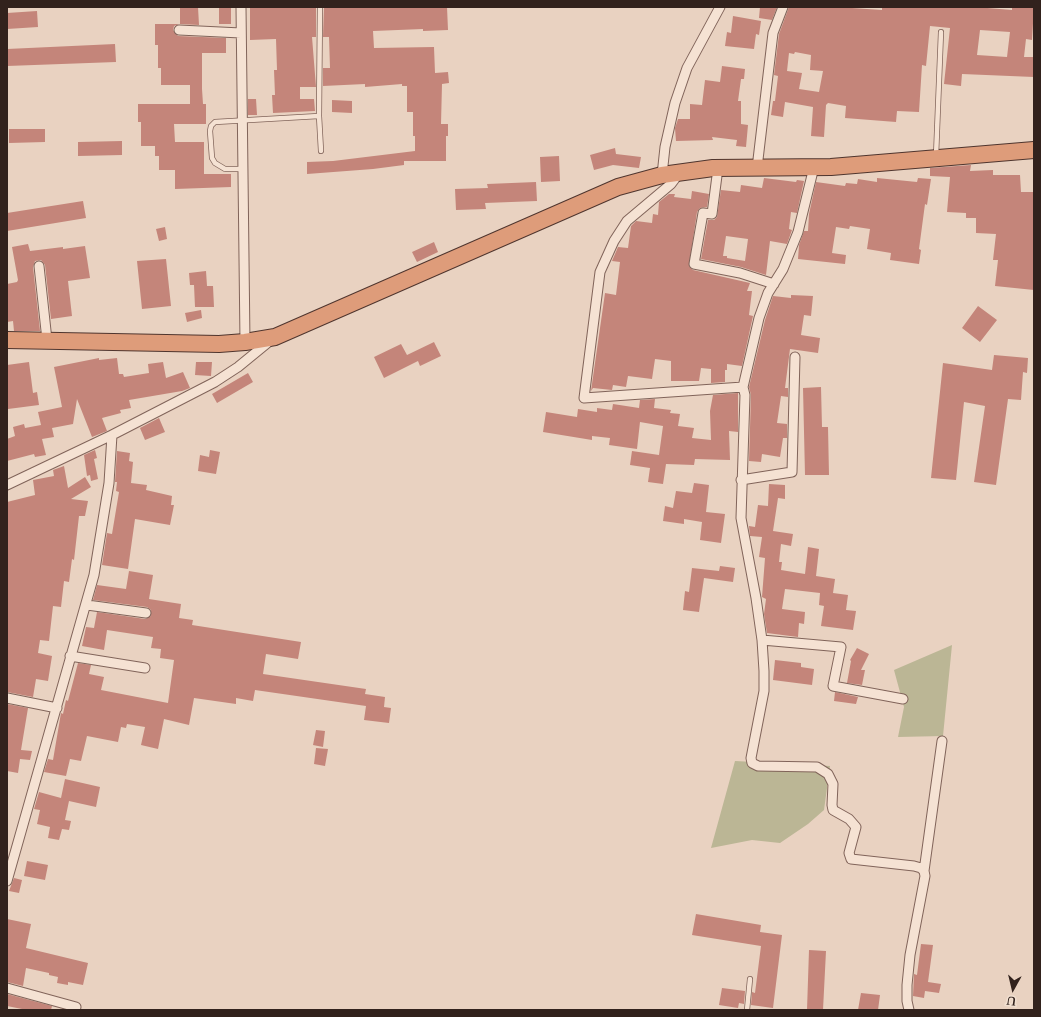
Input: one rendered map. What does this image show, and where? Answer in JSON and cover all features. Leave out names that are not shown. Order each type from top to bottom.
[{"type":"highway","points":[[7,340],[219,344],[245,342],[275,337],[618,187],[662,175],[718,168],[814,167],[1034,150]]},
{"type":"street","points":[[240,7],[245,342]]},
{"type":"street","points":[[662,175],[665,147],[675,103],[687,68],[720,7]]},
{"type":"street","points":[[757,168],[773,33],[784,7]]},
{"type":"street","points":[[179,30],[241,33]]},
{"type":"street","points":[[814,167],[798,232],[783,269],[768,293],[759,318],[743,387],[745,395],[741,480],[741,518],[762,640],[764,691],[751,750],[752,763],[758,766],[817,767],[823,770],[831,777],[833,784],[833,810],[849,819],[856,827],[849,853],[851,859],[914,866],[921,868],[924,871]]},
{"type":"street","points":[[718,168],[712,214],[703,213],[694,264],[740,273],[774,284]]},
{"type":"street","points":[[680,172],[671,184],[626,221],[614,241],[600,272],[584,398],[743,387]]},
{"type":"street","points":[[39,266],[47,340]]},
{"type":"street","points":[[7,485],[112,435],[215,382],[238,367],[275,337]]},
{"type":"street","points":[[741,480],[792,472],[795,357]]},
{"type":"street","points":[[7,881],[53,707],[87,605],[94,575],[106,506],[112,435]]},
{"type":"street","points":[[87,605],[146,613]]},
{"type":"street","points":[[762,640],[841,647],[833,686],[903,698]]},
{"type":"street","points":[[70,656],[145,668]]},
{"type":"street","points":[[7,698],[53,707]]},
{"type":"street","points":[[909,1010],[907,1001],[907,977],[910,954],[926,876],[924,871],[942,741]]},
{"type":"street","points":[[7,988],[76,1007]]},
{"type":"lane","points":[[320,7],[319,116],[321,151]]},
{"type":"lane","points":[[936,157],[941,32]]},
{"type":"lane","points":[[242,169],[225,169],[215,163],[212,158],[210,131],[211,126],[215,122],[319,116]]},
{"type":"lane","points":[[748,1010],[750,979]]},
{"type":"shaded area","points":[[952,645],[943,736],[898,737],[904,707],[894,670]]},
{"type":"shaded area","points":[[735,761],[830,766],[824,810],[808,824],[780,843],[752,840],[711,848]]},
{"type":"building","points":[[180,7],[198,7],[199,25],[180,24]]},
{"type":"building","points":[[219,7],[231,7],[231,24],[219,24]]},
{"type":"building","points":[[250,7],[316,7],[316,37],[312,37],[316,87],[300,87],[300,99],[314,99],[315,111],[273,113],[272,95],[275,95],[274,70],[277,70],[276,39],[250,40]]},
{"type":"building","points":[[324,7],[447,7],[448,30],[423,31],[423,29],[373,31],[374,48],[434,47],[435,73],[448,72],[449,83],[442,84],[441,124],[448,124],[448,136],[446,136],[446,161],[404,161],[404,165],[307,174],[307,162],[333,161],[415,151],[415,136],[413,136],[413,112],[407,112],[407,86],[402,86],[402,84],[365,87],[365,84],[323,86],[323,68],[330,68],[329,37],[323,37]]},
{"type":"building","points":[[760,7],[777,7],[772,20],[759,18]]},
{"type":"building","points":[[789,7],[837,7],[882,10],[882,7],[975,7],[1012,10],[1012,7],[1034,7],[1032,40],[1026,39],[1024,57],[1034,57],[1034,77],[962,74],[961,86],[944,84],[950,28],[930,26],[926,66],[922,65],[919,112],[897,111],[896,122],[845,118],[846,106],[828,103],[826,105],[824,137],[811,136],[813,107],[785,102],[783,117],[771,115],[773,101],[775,101],[778,76],[774,75],[779,34]],"holes":[[[980,30],[1010,32],[1007,57],[977,55]],[[795,52],[811,55],[810,70],[823,71],[819,92],[799,89],[802,73],[787,71],[789,53],[794,54]]]},
{"type":"building","points":[[37,11],[38,27],[7,29],[7,13]]},
{"type":"building","points":[[733,16],[761,21],[759,35],[756,34],[754,49],[725,46],[727,32],[731,33]]},
{"type":"building","points":[[155,24],[179,24],[174,26],[173,30],[178,36],[226,38],[226,53],[202,53],[202,89],[203,104],[206,104],[206,124],[174,124],[175,142],[204,142],[204,174],[231,174],[231,187],[175,189],[175,170],[159,170],[159,156],[155,156],[155,146],[141,146],[141,122],[138,122],[138,104],[190,104],[190,85],[161,85],[161,68],[158,68],[158,45],[155,45]]},
{"type":"building","points":[[115,44],[116,62],[7,66],[7,49]]},
{"type":"building","points":[[722,66],[745,69],[744,79],[741,79],[738,101],[741,101],[741,124],[748,125],[746,147],[736,146],[737,140],[712,137],[713,140],[676,141],[675,128],[678,119],[690,119],[690,104],[702,105],[705,80],[720,82]]},
{"type":"building","points":[[248,99],[256,99],[257,115],[248,115]]},
{"type":"building","points":[[332,100],[352,101],[352,113],[332,112]]},
{"type":"building","points":[[9,129],[45,129],[45,142],[9,143]]},
{"type":"building","points":[[122,141],[122,155],[78,156],[78,142]]},
{"type":"building","points":[[615,148],[616,154],[641,157],[639,168],[613,165],[594,170],[590,155]]},
{"type":"building","points":[[559,156],[560,181],[541,182],[540,157]]},
{"type":"building","points":[[971,165],[970,171],[993,170],[993,175],[1020,175],[1021,192],[1034,192],[1034,290],[995,286],[998,260],[993,260],[996,234],[976,233],[976,218],[966,218],[966,213],[947,212],[950,177],[930,176],[930,168]]},
{"type":"building","points":[[764,178],[796,182],[797,180],[804,181],[797,213],[791,212],[789,229],[792,230],[787,244],[770,241],[766,275],[741,267],[701,259],[708,220],[714,220],[717,217],[721,190],[740,192],[741,185],[762,188]],"holes":[[[726,236],[748,239],[745,261],[723,256]]]},
{"type":"building","points":[[877,178],[917,182],[918,178],[931,179],[927,205],[925,204],[919,249],[921,250],[919,264],[890,260],[891,253],[867,249],[870,229],[850,226],[849,229],[836,227],[832,253],[846,255],[845,264],[798,259],[799,245],[804,231],[808,231],[809,214],[816,182],[845,186],[846,183],[857,184],[858,179],[877,182]]},
{"type":"building","points":[[536,182],[537,201],[485,203],[486,209],[456,210],[455,189],[488,188],[487,184]]},
{"type":"building","points":[[692,191],[709,194],[707,207],[700,208],[697,212],[689,266],[693,270],[750,283],[747,291],[752,291],[749,315],[753,316],[742,366],[727,364],[727,370],[725,370],[725,382],[711,383],[711,369],[701,368],[699,381],[671,381],[671,361],[655,359],[652,379],[628,376],[626,387],[613,385],[612,390],[593,388],[591,391],[605,293],[616,295],[620,262],[612,261],[618,247],[628,248],[631,226],[636,221],[652,223],[653,214],[658,215],[659,202],[669,194],[675,194],[674,197],[691,199]]},
{"type":"building","points":[[83,201],[86,218],[7,231],[7,213]]},
{"type":"building","points":[[165,227],[167,239],[159,241],[156,229]]},
{"type":"building","points":[[434,242],[438,252],[417,262],[412,252]]},
{"type":"building","points":[[28,244],[30,251],[85,246],[90,278],[68,281],[72,316],[51,319],[45,265],[41,260],[35,261],[33,267],[40,331],[14,331],[13,321],[7,322],[7,284],[17,282],[18,280],[12,247]]},
{"type":"building","points":[[166,259],[171,306],[142,309],[137,261]]},
{"type":"building","points":[[206,271],[207,286],[213,286],[214,307],[195,307],[194,285],[190,285],[189,273]]},
{"type":"building","points":[[791,295],[813,296],[811,316],[804,315],[801,335],[820,338],[818,353],[790,349],[785,388],[788,388],[788,397],[781,396],[777,423],[787,424],[787,438],[783,438],[780,457],[762,454],[761,462],[749,461],[751,395],[749,387],[765,320],[773,296],[791,298]]},
{"type":"building","points":[[978,306],[997,320],[980,342],[962,328]]},
{"type":"building","points":[[201,310],[202,318],[187,322],[185,313]]},
{"type":"building","points":[[434,342],[441,356],[420,366],[418,361],[384,378],[374,357],[401,344],[407,355]]},
{"type":"building","points":[[994,355],[1028,358],[1027,373],[1023,372],[1021,400],[1008,399],[996,485],[974,482],[985,406],[964,402],[956,480],[931,478],[943,363],[992,370]]},
{"type":"building","points":[[99,358],[99,360],[117,358],[119,374],[123,374],[124,377],[149,373],[148,364],[163,362],[166,378],[183,372],[190,388],[182,391],[129,400],[131,408],[120,410],[121,413],[102,418],[107,431],[92,437],[77,399],[73,424],[52,428],[54,437],[42,439],[46,455],[35,457],[34,454],[7,461],[7,439],[15,436],[13,427],[24,424],[25,428],[41,425],[38,412],[62,407],[54,367]]},
{"type":"building","points":[[29,362],[33,393],[37,392],[39,405],[8,409],[7,365]]},
{"type":"building","points":[[196,362],[212,362],[211,376],[195,375]]},
{"type":"building","points":[[248,373],[253,382],[217,403],[212,394]]},
{"type":"building","points":[[821,387],[822,427],[828,427],[829,475],[805,475],[803,388]]},
{"type":"building","points":[[738,393],[738,432],[729,431],[730,460],[695,459],[694,465],[666,464],[663,484],[648,482],[650,468],[630,465],[632,451],[659,455],[663,426],[640,422],[637,449],[609,445],[610,438],[592,436],[592,440],[543,432],[546,412],[577,417],[578,409],[597,412],[597,408],[612,410],[613,404],[639,408],[640,400],[655,399],[654,408],[671,410],[670,413],[680,414],[678,426],[694,428],[692,438],[711,440],[710,411],[713,395]]},
{"type":"building","points":[[159,418],[165,432],[145,440],[140,428]]},
{"type":"building","points":[[95,450],[97,458],[94,459],[98,479],[91,481],[90,475],[87,476],[84,455]]},
{"type":"building","points":[[210,450],[220,452],[216,474],[198,471],[200,455],[209,457]]},
{"type":"building","points":[[117,451],[130,453],[129,461],[133,462],[131,483],[147,485],[146,490],[172,496],[171,505],[174,505],[170,525],[135,519],[128,569],[102,565],[107,533],[112,534],[119,492],[116,491],[117,482],[115,482]]},
{"type":"building","points":[[64,466],[68,488],[85,477],[91,487],[71,499],[88,501],[85,516],[79,516],[74,560],[72,559],[69,582],[64,581],[61,607],[53,606],[49,641],[40,640],[38,653],[52,656],[48,681],[36,679],[33,697],[7,692],[7,502],[35,495],[33,480],[54,476],[53,470]]},
{"type":"building","points":[[694,483],[709,485],[706,512],[725,514],[721,543],[700,540],[702,522],[684,519],[684,524],[663,521],[665,506],[673,508],[676,491],[692,493]]},
{"type":"building","points":[[769,484],[785,485],[785,499],[778,498],[773,531],[793,534],[791,546],[781,544],[779,562],[782,562],[781,570],[805,574],[808,547],[819,549],[816,576],[835,579],[833,593],[848,595],[846,610],[856,611],[853,630],[821,626],[824,606],[819,605],[820,593],[785,589],[782,609],[805,612],[804,624],[799,623],[798,637],[767,633],[764,614],[766,599],[762,597],[765,558],[759,557],[762,537],[750,536],[749,526],[755,527],[758,505],[768,506]]},
{"type":"building","points":[[720,566],[735,568],[733,582],[704,578],[699,612],[683,610],[685,591],[689,592],[692,568],[719,571]]},
{"type":"building","points":[[129,571],[153,575],[149,599],[181,604],[179,618],[193,620],[192,625],[301,642],[298,659],[266,654],[263,674],[366,689],[365,694],[385,697],[384,707],[391,708],[389,723],[364,720],[366,706],[255,690],[253,701],[236,698],[236,704],[194,698],[189,725],[164,719],[158,749],[141,745],[145,727],[127,724],[126,728],[121,727],[118,742],[87,736],[81,761],[70,759],[66,776],[44,772],[48,759],[53,760],[61,713],[63,714],[66,700],[68,701],[78,663],[91,665],[89,674],[104,677],[101,690],[168,703],[174,660],[160,658],[161,649],[151,648],[153,637],[107,630],[104,650],[82,646],[86,627],[94,628],[97,612],[145,619],[151,616],[151,610],[147,607],[93,600],[97,585],[126,589]]},
{"type":"building","points":[[857,648],[869,654],[861,670],[865,670],[862,685],[847,683],[850,660]]},
{"type":"building","points":[[775,660],[801,663],[801,667],[814,669],[812,685],[773,680]]},
{"type":"building","points":[[835,692],[858,697],[856,704],[834,701]]},
{"type":"building","points":[[7,704],[28,708],[21,750],[32,751],[30,760],[20,759],[18,773],[7,771]]},
{"type":"building","points":[[316,730],[325,731],[323,747],[313,745]]},
{"type":"building","points":[[316,748],[328,749],[325,766],[314,764]]},
{"type":"building","points":[[65,779],[100,787],[96,807],[69,801],[65,820],[71,821],[69,830],[62,829],[59,840],[48,838],[50,827],[37,824],[40,810],[34,809],[39,792],[61,798]]},
{"type":"building","points":[[27,861],[48,865],[45,880],[24,876]]},
{"type":"building","points":[[14,878],[22,880],[19,893],[9,891]]},
{"type":"building","points":[[696,914],[761,925],[760,932],[782,935],[773,1008],[751,1005],[752,992],[755,993],[761,946],[692,935]]},
{"type":"building","points":[[7,919],[31,924],[26,948],[88,963],[83,985],[68,982],[68,985],[57,983],[58,977],[49,975],[49,973],[26,968],[23,986],[7,982]]},
{"type":"building","points":[[921,944],[933,945],[928,982],[941,984],[939,993],[925,991],[924,998],[913,996],[914,974],[917,975]]},
{"type":"building","points":[[809,950],[826,951],[823,1010],[807,1010]]},
{"type":"building","points":[[722,988],[745,991],[744,1004],[739,1003],[738,1008],[719,1005]]},
{"type":"building","points":[[861,993],[880,995],[878,1010],[858,1010]]},
{"type":"building","points":[[7,994],[52,1006],[51,1010],[27,1010],[7,1006]]}]
